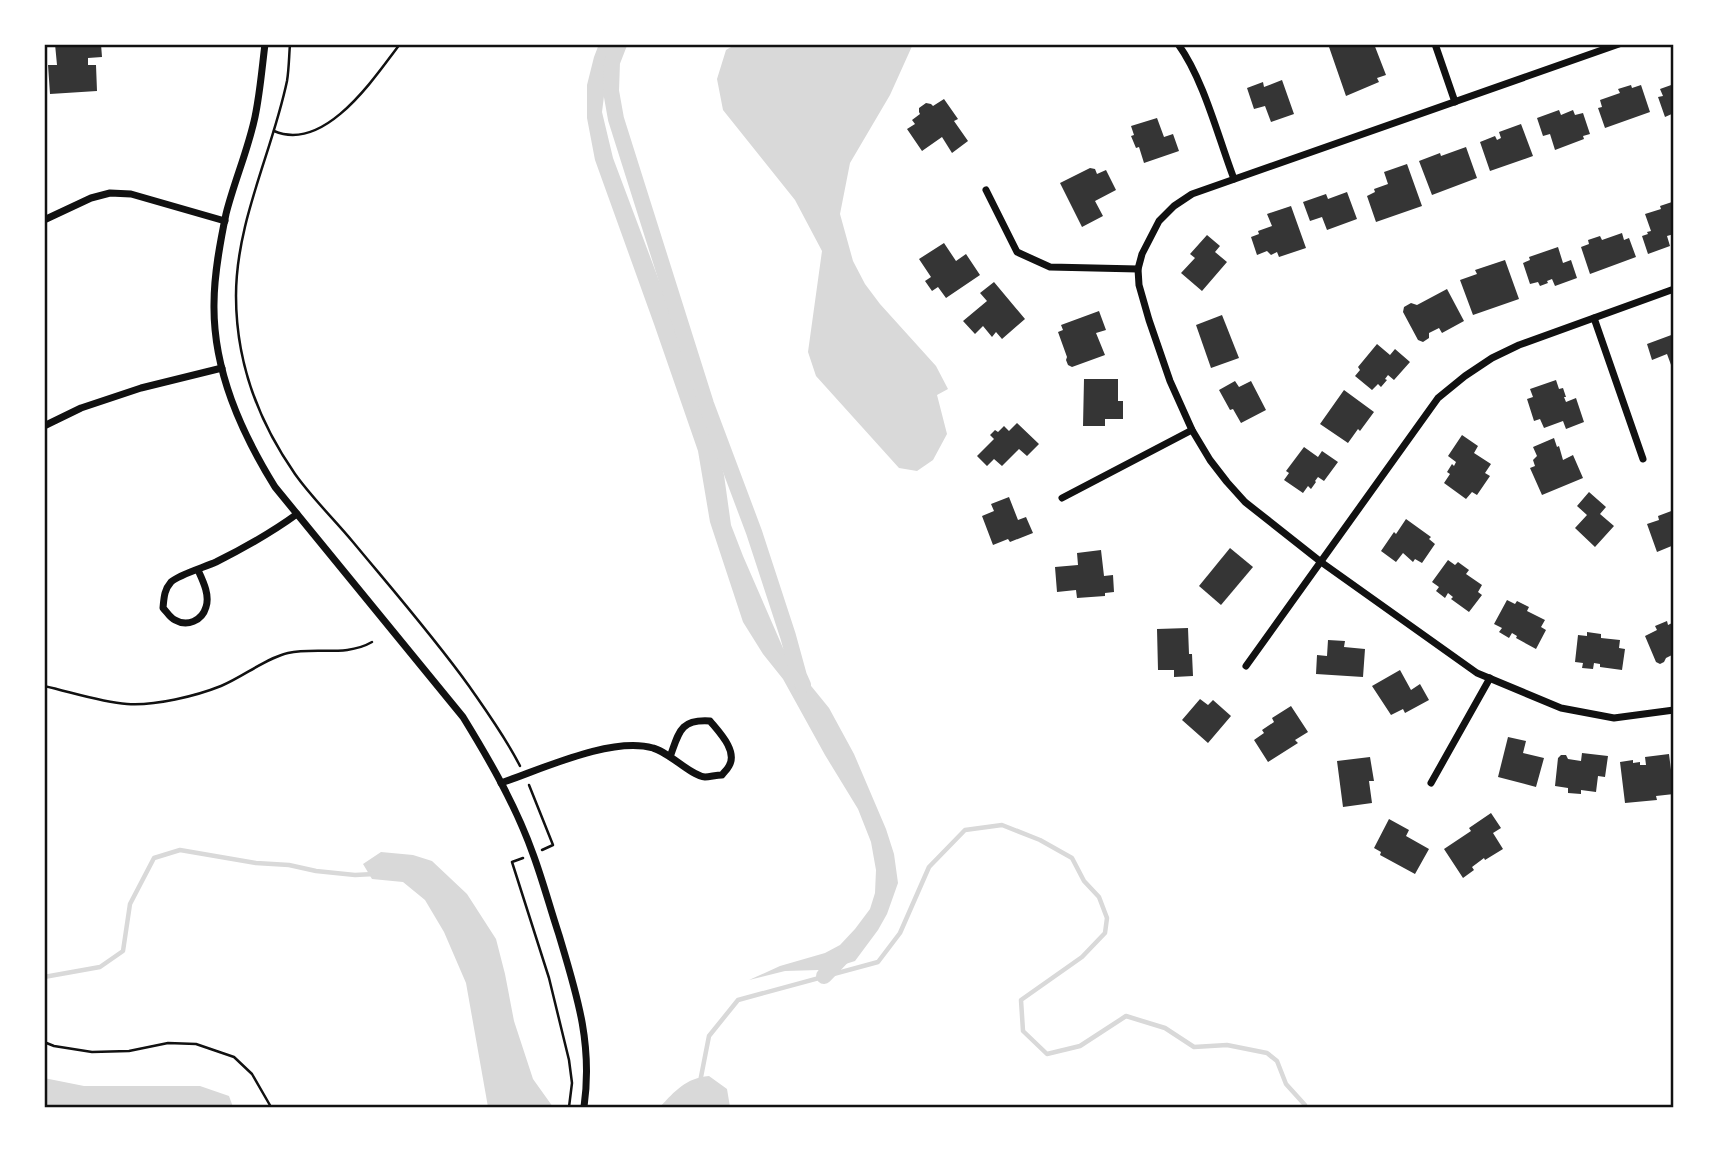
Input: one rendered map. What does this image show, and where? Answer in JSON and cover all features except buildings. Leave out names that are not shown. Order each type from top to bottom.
[{"type":"street","points":[[265,44],[255,118],[225,221],[217,260],[214,304],[217,342],[225,382],[254,454],[275,487],[463,716],[501,783],[533,853],[579,1000],[587,1061],[584,1107]]},
{"type":"street","points":[[1178,44],[1197,78],[1234,179]]},
{"type":"street","points":[[1435,44],[1455,102]]},
{"type":"street","points":[[1591,44],[1594,53]]},
{"type":"street","points":[[1619,44],[1192,194],[1165,214],[1151,234],[1138,269],[1139,285],[1182,410],[1210,460],[1245,502],[1321,562],[1476,673],[1561,708],[1614,718],[1674,710]]},
{"type":"street","points":[[986,190],[1017,252],[1050,267],[1138,269]]},
{"type":"street","points":[[44,209],[47,218],[91,198],[110,193],[131,194],[225,221]]},
{"type":"street","points":[[1246,666],[1438,398],[1492,358],[1519,345],[1674,289]]},
{"type":"street","points":[[1594,318],[1643,459]]},
{"type":"street","points":[[44,426],[81,408],[141,388],[222,368]]},
{"type":"street","points":[[1062,498],[1192,430]]},
{"type":"street","points":[[198,570],[206,590],[207,607],[199,619],[185,624],[173,619],[163,608],[164,593],[172,581],[272,533],[297,514]]},
{"type":"street","points":[[1431,783],[1490,678]]},
{"type":"street","points":[[501,783],[584,754],[624,745],[655,748],[703,777],[722,775],[730,765],[732,754],[726,741],[710,721],[695,720],[684,725],[670,757]]},
{"type":"path","points":[[290,44],[288,78],[245,229],[238,265],[237,327],[244,369],[274,442],[296,475],[443,651],[489,714],[512,752],[535,799],[554,845],[512,862],[549,978],[569,1060],[572,1083],[569,1107]]},
{"type":"path","points":[[273,131],[292,136],[327,124],[351,104],[400,44]]},
{"type":"path","points":[[44,686],[128,704],[183,698],[230,682],[280,655],[292,652],[350,650],[372,642]]},
{"type":"path","points":[[44,1042],[92,1052],[128,1051],[168,1043],[196,1044],[234,1057],[251,1074],[271,1107]]},
{"type":"shaded area","points":[[599,44],[618,44],[619,56],[610,74],[602,112],[613,158],[696,379],[724,475],[731,525],[783,648],[829,708],[854,754],[894,854],[898,883],[887,914],[855,961],[836,967],[785,971],[749,980],[840,945],[870,909],[875,893],[876,870],[871,842],[858,809],[783,679],[743,622],[710,522],[698,451],[595,160],[587,118],[587,85]]},
{"type":"shaded area","points":[[736,44],[913,44],[890,95],[850,163],[840,214],[853,261],[865,284],[936,366],[948,389],[937,395],[947,434],[933,460],[917,471],[899,468],[816,376],[808,352],[822,251],[795,200],[723,110],[717,79],[726,50]]},
{"type":"shaded area","points":[[381,852],[413,855],[432,861],[467,894],[496,939],[514,1021],[533,1079],[553,1107],[488,1107],[466,983],[444,932],[425,900],[403,882],[372,879],[363,864]]},
{"type":"shaded area","points":[[709,1076],[727,1089],[730,1107],[660,1107],[687,1082]]},
{"type":"shaded area","points":[[44,1078],[84,1086],[200,1086],[229,1096],[233,1107],[44,1107]]},
{"type":"waterway","points":[[619,44],[612,62],[611,91],[616,119],[706,404],[754,532],[803,685]]},
{"type":"waterway","points":[[700,1082],[709,1036],[738,1000],[878,962],[900,933],[929,867],[965,830],[1002,825],[1040,840],[1072,858],[1084,881],[1099,897],[1107,918],[1105,933],[1082,957],[1021,1000],[1023,1031],[1047,1054],[1080,1046],[1126,1016],[1165,1028],[1194,1047],[1227,1045],[1267,1053],[1277,1061],[1286,1084],[1304,1107]]},
{"type":"waterway","points":[[44,977],[100,967],[123,951],[130,904],[154,858],[180,850],[316,871],[374,874]]},
{"type":"waterway","points":[[824,976],[846,953]]}]
